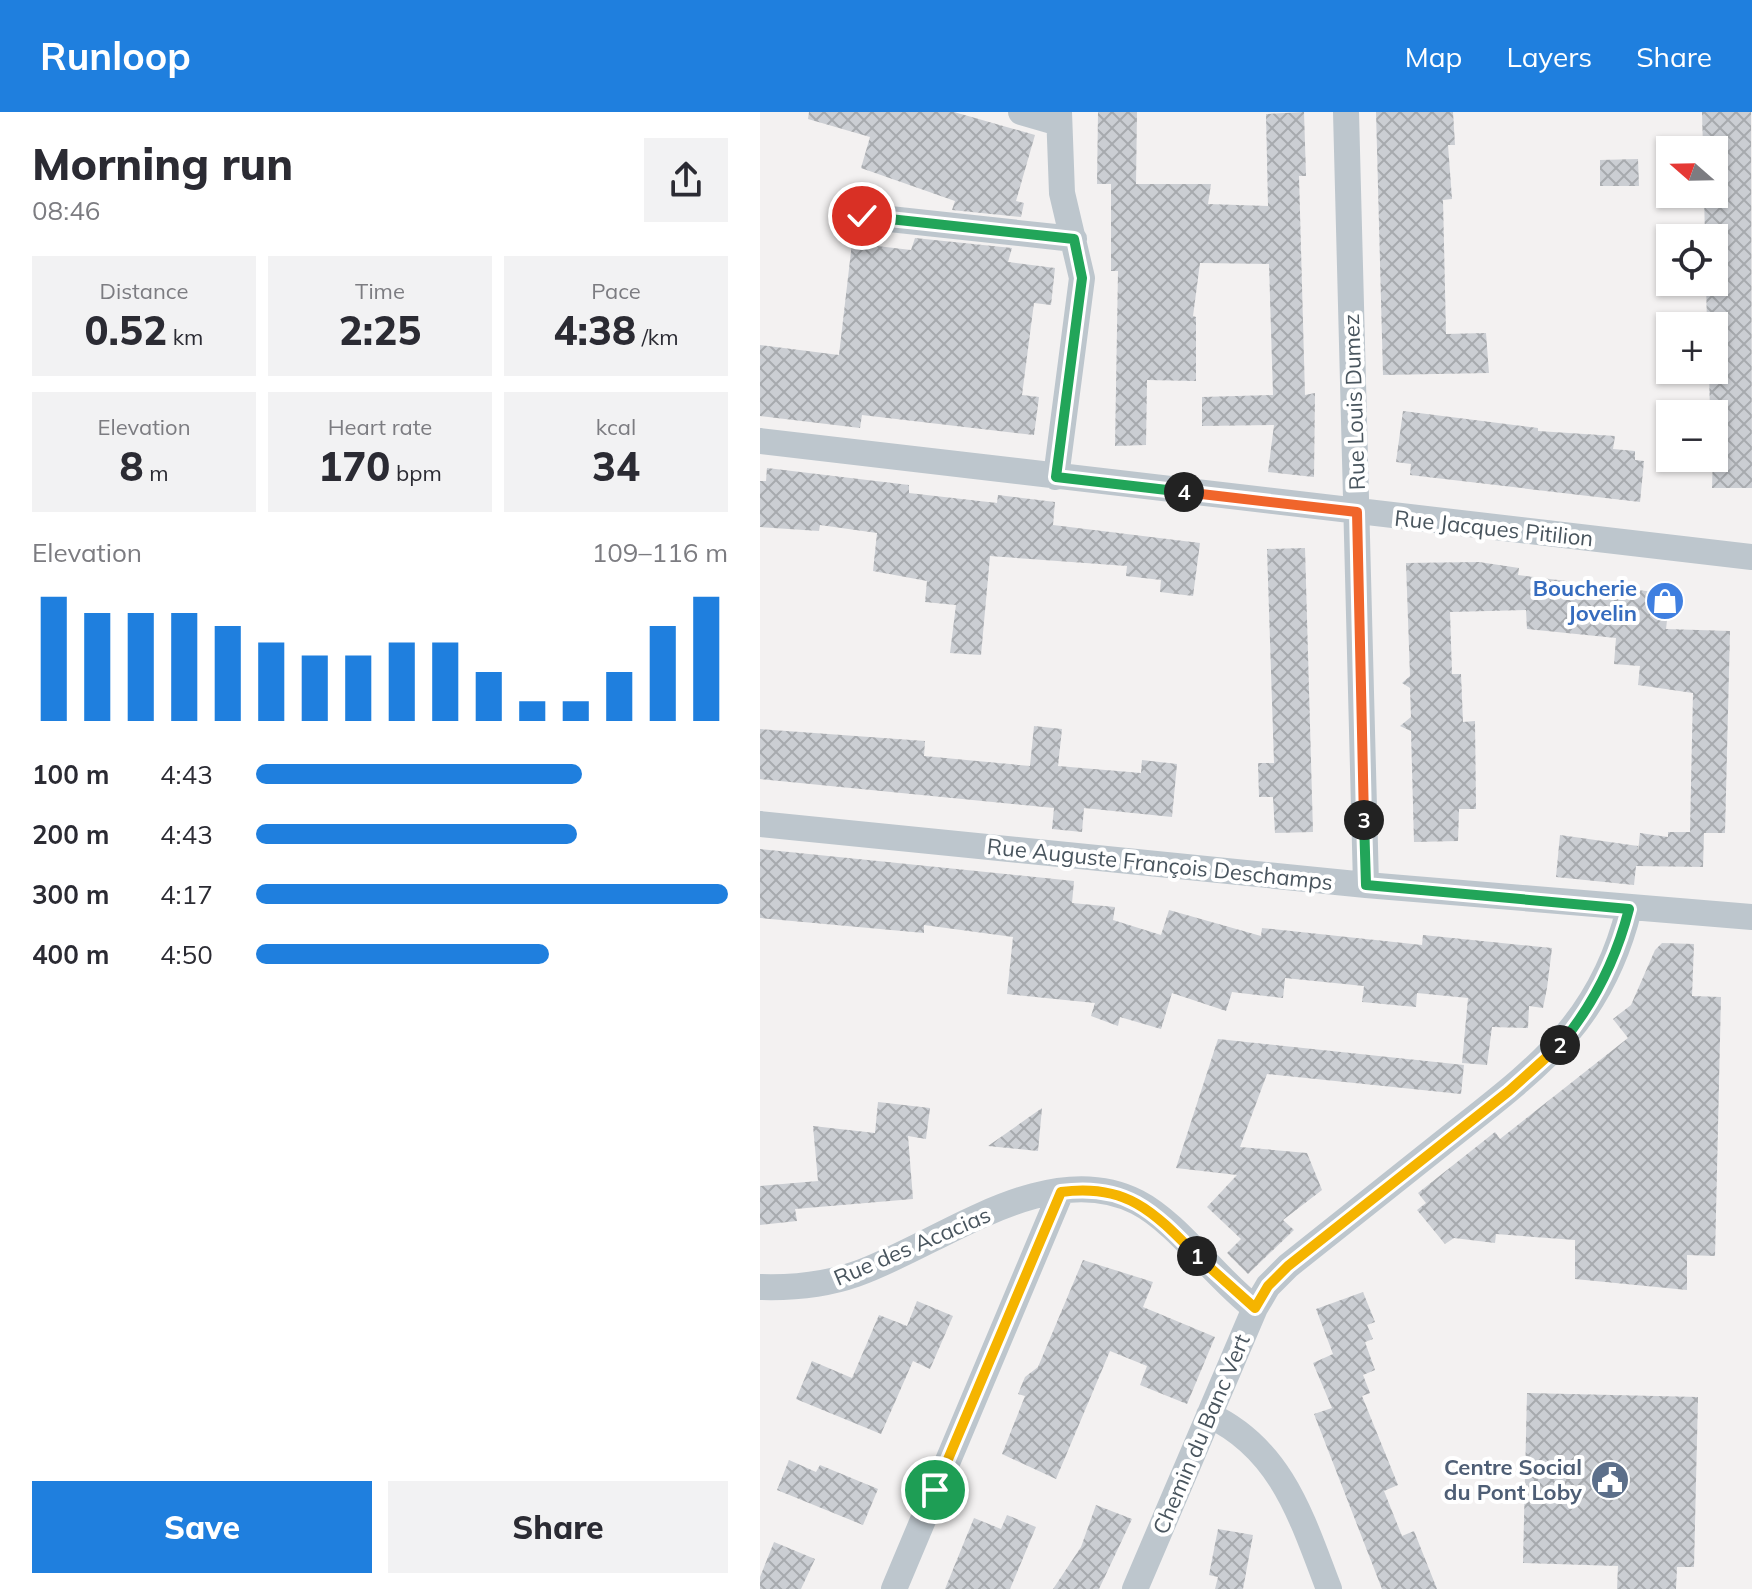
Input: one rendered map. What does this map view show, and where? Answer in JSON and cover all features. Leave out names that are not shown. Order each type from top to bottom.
[{"type":"street","points":[[1021,112],[1059,117],[1062,193],[1082,278],[1056,477]]},
{"type":"street","name":"Rue Louis Dumez","points":[[1346,112],[1366,885]]},
{"type":"street","points":[[862,216],[1074,239]]},
{"type":"street","name":"Rue Jacques Pitilion","points":[[760,441],[1752,557]]},
{"type":"street","name":"Rue Auguste François Deschamps","points":[[760,824],[1366,885],[1752,917]]},
{"type":"street","name":"Chemin du Banc Vert","points":[[1135,1589],[1255,1308],[1268,1286],[1288,1266],[1509,1091],[1559,1046],[1594,999],[1607,973],[1629,909]]},
{"type":"street","points":[[894,1589],[1061,1192]]},
{"type":"street","name":"Rue des Acacias","points":[[760,1287],[806,1286],[846,1277],[1015,1202],[1061,1192],[1110,1193],[1149,1209],[1225,1284],[1255,1308]]},
{"type":"street","points":[[1209,1415],[1239,1431],[1276,1469],[1298,1509],[1329,1589]]},
{"type":"building","points":[[809,112],[954,112],[1035,135],[1016,201],[1024,203],[1021,217],[952,210],[955,201],[861,168],[870,137],[808,119]]},
{"type":"building","points":[[1098,112],[1137,112],[1136,184],[1211,184],[1208,204],[1268,206],[1266,114],[1304,112],[1306,176],[1299,176],[1305,395],[1315,393],[1314,477],[1268,472],[1274,425],[1202,426],[1202,397],[1273,395],[1269,264],[1200,263],[1193,316],[1196,317],[1196,381],[1147,380],[1146,445],[1115,446],[1118,271],[1111,271],[1111,184],[1097,184]]},
{"type":"building","points":[[1376,112],[1453,112],[1455,145],[1448,145],[1452,199],[1443,200],[1446,334],[1486,333],[1489,373],[1383,375]]},
{"type":"building","points":[[1702,112],[1751,112],[1752,488],[1712,488],[1712,472],[1728,472],[1728,400],[1710,400],[1709,384],[1728,384],[1728,312],[1707,312],[1706,296],[1728,296],[1728,224],[1705,224],[1704,208],[1728,208],[1728,136],[1703,136]]},
{"type":"building","points":[[1638,159],[1639,186],[1600,186],[1600,160]]},
{"type":"building","points":[[915,238],[1012,248],[1008,262],[1055,268],[1051,305],[1034,303],[1022,395],[1039,397],[1034,435],[862,415],[860,428],[760,416],[760,345],[839,355],[852,243],[911,250]]},
{"type":"building","points":[[1403,411],[1538,428],[1538,431],[1615,436],[1613,449],[1635,451],[1635,460],[1644,461],[1640,502],[1410,475],[1411,464],[1396,462]]},
{"type":"building","points":[[767,468],[909,485],[909,493],[997,503],[998,495],[1055,502],[1053,525],[1200,543],[1193,596],[1160,592],[1161,580],[1126,576],[1127,566],[990,556],[981,655],[950,653],[956,605],[925,602],[927,581],[873,571],[877,533],[820,525],[819,531],[760,527],[760,481],[766,481]]},
{"type":"building","points":[[1305,548],[1313,832],[1275,833],[1273,797],[1259,797],[1258,763],[1274,763],[1267,549]]},
{"type":"building","points":[[1479,562],[1519,568],[1518,575],[1670,594],[1666,629],[1730,631],[1725,833],[1704,833],[1703,867],[1636,866],[1634,885],[1556,877],[1560,835],[1638,846],[1638,852],[1640,833],[1668,837],[1668,832],[1690,832],[1693,693],[1638,685],[1640,666],[1614,664],[1616,638],[1527,629],[1526,610],[1450,612],[1452,674],[1461,674],[1463,722],[1475,721],[1476,809],[1459,809],[1458,841],[1414,842],[1411,731],[1400,726],[1411,717],[1410,688],[1402,683],[1410,676],[1406,563]]},
{"type":"building","points":[[1034,726],[1062,729],[1058,766],[1141,773],[1142,760],[1177,764],[1172,817],[1084,808],[1082,832],[1052,829],[1054,808],[760,779],[760,729],[925,741],[924,756],[1030,766]]},
{"type":"building","points":[[760,849],[1074,881],[1072,903],[1115,907],[1113,920],[1161,935],[1169,910],[1261,936],[1262,928],[1422,945],[1423,935],[1552,948],[1547,988],[1543,1008],[1529,1006],[1528,1028],[1492,1027],[1487,1065],[1462,1063],[1468,998],[1417,993],[1416,1007],[1362,1002],[1364,986],[1285,978],[1283,998],[1232,992],[1226,1011],[1172,993],[1161,1029],[1120,1017],[1118,1026],[1091,1016],[1095,1003],[1007,994],[1013,937],[924,925],[924,933],[760,918]]},
{"type":"building","points":[[1662,943],[1694,944],[1692,996],[1721,997],[1715,1256],[1687,1255],[1687,1290],[1575,1279],[1575,1240],[1496,1234],[1495,1243],[1454,1238],[1445,1244],[1417,1210],[1426,1203],[1418,1193],[1495,1132],[1500,1139],[1628,1038],[1613,1019],[1631,1005],[1655,950]]},
{"type":"building","points":[[1218,1039],[1464,1065],[1461,1094],[1267,1074],[1240,1147],[1307,1153],[1322,1190],[1283,1220],[1294,1230],[1248,1274],[1227,1253],[1241,1239],[1207,1207],[1237,1175],[1176,1168]]},
{"type":"building","points":[[878,1102],[930,1108],[926,1139],[908,1136],[913,1199],[795,1209],[797,1221],[760,1225],[760,1186],[818,1181],[813,1126],[875,1133]]},
{"type":"building","points":[[1042,1108],[1038,1151],[988,1146]]},
{"type":"building","points":[[1083,1260],[1153,1282],[1143,1307],[1215,1337],[1187,1404],[1140,1385],[1147,1366],[1110,1351],[1056,1479],[1002,1454],[1025,1396],[1018,1394],[1025,1377],[1038,1367]]},
{"type":"building","points":[[1363,1292],[1375,1322],[1367,1325],[1373,1339],[1365,1342],[1375,1370],[1363,1375],[1370,1393],[1362,1396],[1398,1485],[1384,1491],[1402,1536],[1414,1531],[1437,1589],[1382,1589],[1314,1414],[1332,1408],[1313,1363],[1333,1354],[1316,1309]]},
{"type":"building","points":[[917,1301],[953,1316],[930,1369],[913,1361],[881,1434],[796,1399],[812,1361],[852,1378],[879,1315],[907,1326]]},
{"type":"building","name":"Centre Social du Pont Loby","points":[[1527,1393],[1698,1397],[1694,1567],[1677,1567],[1676,1589],[1617,1589],[1618,1566],[1523,1563]]},
{"type":"building","points":[[789,1460],[816,1472],[820,1465],[878,1489],[863,1525],[777,1490]]},
{"type":"building","points":[[1096,1505],[1132,1519],[1099,1589],[1053,1589],[1081,1547]]},
{"type":"building","points":[[1007,1515],[1036,1527],[1010,1589],[945,1589],[974,1518],[1001,1529]]},
{"type":"building","points":[[1218,1529],[1253,1535],[1243,1589],[1215,1589],[1218,1577],[1209,1575]]},
{"type":"building","points":[[774,1542],[815,1559],[801,1589],[760,1589],[760,1577]]},
{"type":"place","name":"Boucherie Jovelin","points":[[1665,601]]},
{"type":"place","name":"Centre Social du Pont Loby","points":[[1610,1480]]},
{"type":"route","points":[[862,216],[1074,239],[1082,278],[1056,477],[1357,512],[1366,885],[1629,909],[1616,953],[1594,999],[1559,1046],[1509,1091],[1288,1266],[1268,1286],[1255,1308],[1225,1284],[1149,1209],[1110,1193],[1080,1189],[1061,1192],[935,1490]]}]
